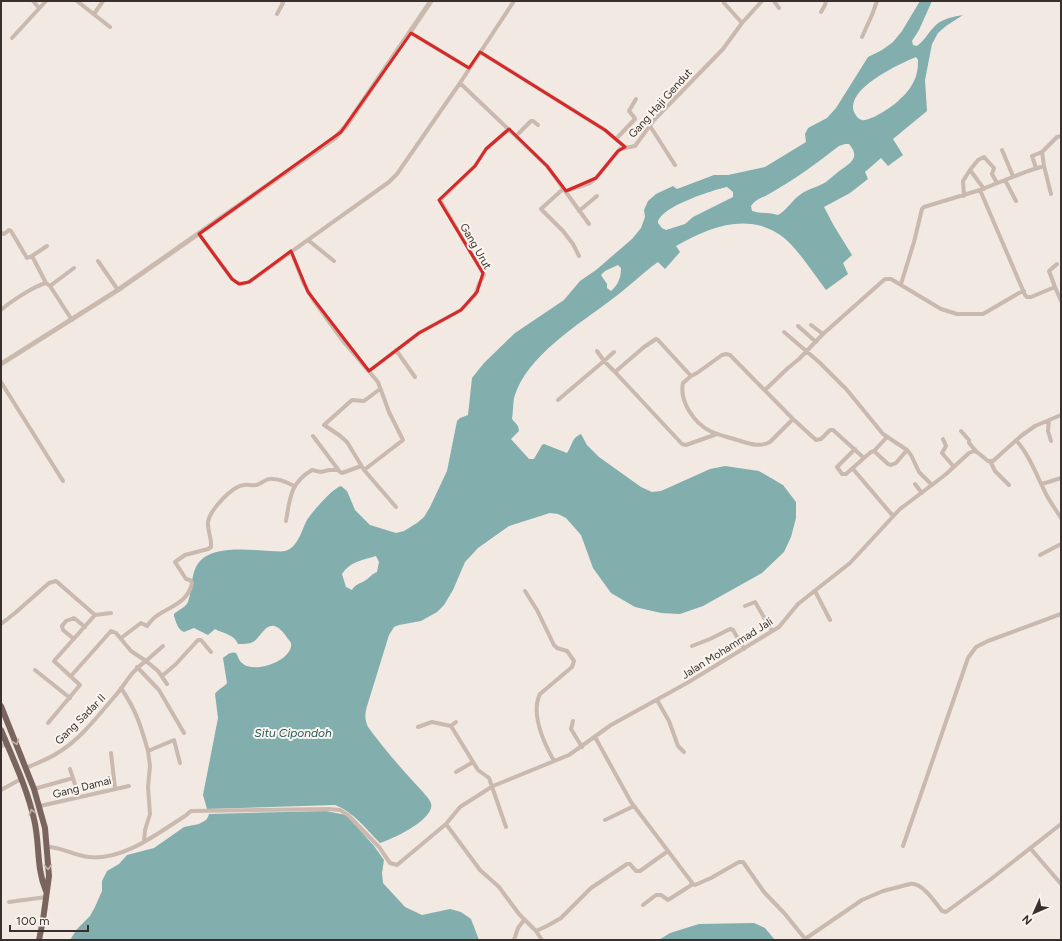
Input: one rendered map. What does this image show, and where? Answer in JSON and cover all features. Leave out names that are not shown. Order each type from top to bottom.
[{"type":"main road","points":[[1,706],[34,789],[45,828],[49,876],[39,940]]},
{"type":"main road","points":[[1,730],[4,745],[21,779],[34,819],[38,838],[41,877],[46,894]]},
{"type":"street","points":[[33,1],[39,8]]},
{"type":"street","points":[[12,38],[46,1]]},
{"type":"street","points":[[77,1],[110,27]]},
{"type":"street","points":[[94,14],[103,1]]},
{"type":"street","points":[[277,14],[283,3],[282,1]]},
{"type":"street","points":[[1,364],[118,290],[335,138],[346,126],[411,33],[431,1]]},
{"type":"street","points":[[199,234],[232,279],[239,284],[244,284],[249,282],[393,179],[460,83],[514,1]]},
{"type":"street","name":"Gang Haji Gendut","points":[[565,190],[590,183],[596,178],[618,151],[622,148],[630,148],[634,146],[654,120],[723,49],[742,23],[762,1]]},
{"type":"street","points":[[774,1],[780,8]]},
{"type":"street","points":[[821,12],[826,1]]},
{"type":"street","points":[[862,37],[872,15],[876,1]]},
{"type":"street","points":[[724,3],[742,23]]},
{"type":"street","points":[[411,33],[469,68]]},
{"type":"street","points":[[480,52],[605,130],[625,148]]},
{"type":"street","points":[[460,83],[547,166],[565,190],[578,211],[589,224]]},
{"type":"street","points":[[616,139],[635,119],[629,111],[636,98]]},
{"type":"street","points":[[516,136],[531,121],[538,125]]},
{"type":"street","points":[[650,126],[675,165]]},
{"type":"street","name":"Gang Urut","points":[[369,371],[418,333],[461,310],[477,292],[483,277],[483,273],[440,200],[475,166],[486,149],[509,129]]},
{"type":"street","points":[[1036,168],[1032,156],[1042,152],[1060,136]]},
{"type":"street","points":[[1002,150],[1013,176]]},
{"type":"street","points":[[1042,152],[1051,194]]},
{"type":"street","points":[[964,196],[963,181],[978,160],[984,157],[994,168],[992,174],[997,183]]},
{"type":"street","points":[[901,284],[922,209],[927,205],[982,190],[1013,176],[1044,166]]},
{"type":"street","points":[[970,170],[982,190],[1027,297],[1031,297],[1055,287]]},
{"type":"street","points":[[1005,180],[1016,201]]},
{"type":"street","points":[[565,190],[541,209],[563,231],[573,244],[579,256]]},
{"type":"street","points":[[578,211],[596,196]]},
{"type":"street","points":[[1,233],[4,234],[9,230],[11,231],[27,258],[47,246]]},
{"type":"street","points":[[308,240],[334,261]]},
{"type":"street","points":[[286,521],[294,486],[298,480],[312,470],[321,472],[338,470],[342,472],[363,468],[403,440],[389,412],[378,382],[347,346],[314,301],[304,284],[291,251]]},
{"type":"street","points":[[32,256],[46,283],[50,286],[72,320]]},
{"type":"street","points":[[98,261],[118,290]]},
{"type":"street","points":[[1057,264],[1049,271],[1061,301]]},
{"type":"street","points":[[50,286],[74,268]]},
{"type":"street","points":[[765,390],[807,352],[823,334],[885,279],[891,279],[941,309],[957,314],[983,314],[1024,291]]},
{"type":"street","points":[[1,310],[11,302],[46,283]]},
{"type":"street","points":[[811,325],[823,334]]},
{"type":"street","points":[[798,326],[816,342]]},
{"type":"street","points":[[784,332],[819,362],[847,390],[878,428],[907,450],[919,472],[932,485]]},
{"type":"street","points":[[616,372],[644,347],[656,339],[660,341],[691,376]]},
{"type":"street","points":[[396,350],[415,377]]},
{"type":"street","points":[[598,351],[604,361],[616,372],[658,420],[682,444],[686,445],[717,434]]},
{"type":"street","points":[[558,400],[614,352]]},
{"type":"street","points":[[793,419],[770,442],[765,445],[752,444],[717,434],[703,427],[690,411],[684,401],[682,393],[683,383],[722,355],[730,355],[793,419],[816,440],[821,439],[830,430],[833,430],[864,458]]},
{"type":"street","points":[[1,382],[63,480]]},
{"type":"street","points":[[380,389],[364,401],[361,402],[352,400],[324,425],[347,442],[363,468],[396,508]]},
{"type":"street","points":[[990,462],[995,460],[1016,440],[1035,426],[1061,415]]},
{"type":"street","points":[[1049,420],[1048,431],[1051,441]]},
{"type":"street","points":[[961,431],[977,452],[990,462],[995,470],[1009,485]]},
{"type":"street","points":[[312,436],[338,470]]},
{"type":"street","points":[[855,449],[837,467],[837,469],[844,475],[853,469],[870,452],[874,451],[888,437]]},
{"type":"street","points":[[942,439],[946,446],[942,453],[954,466]]},
{"type":"street","points":[[1016,440],[1025,450],[1046,494],[1061,518]]},
{"type":"street","points":[[874,451],[891,465],[896,463],[907,450]]},
{"type":"street","name":"Jalan Mohammad Jali","points":[[144,842],[185,816],[191,810],[340,810],[348,815],[379,847],[390,863],[397,865],[446,824],[460,807],[493,786],[569,755],[611,725],[657,700],[772,631],[783,623],[798,604],[850,563],[906,504],[932,485],[969,453],[974,451],[977,452]]},
{"type":"street","points":[[853,469],[894,516]]},
{"type":"street","points":[[1042,484],[1061,478]]},
{"type":"street","points":[[120,638],[141,623],[147,626],[158,615],[185,598],[189,593],[192,583],[190,580],[186,579],[175,562],[185,555],[208,549],[211,546],[208,522],[215,506],[226,496],[236,488],[243,485],[250,486],[259,484],[266,479],[274,479],[294,486]]},
{"type":"street","points":[[915,484],[922,493]]},
{"type":"street","points":[[1040,555],[1061,544]]},
{"type":"street","points":[[1,624],[48,583],[56,580],[95,615]]},
{"type":"street","points":[[525,591],[537,610],[554,645],[557,648],[567,651],[574,661],[572,667],[538,697],[537,706],[539,728],[545,745],[554,761]]},
{"type":"street","points":[[815,591],[830,620]]},
{"type":"street","points":[[745,606],[755,602],[772,631]]},
{"type":"street","points":[[48,723],[80,685],[54,662],[95,615],[111,613]]},
{"type":"street","points":[[903,846],[968,658],[976,647],[988,641],[1061,614]]},
{"type":"street","points":[[74,639],[63,630],[62,626],[66,621],[74,618],[85,627]]},
{"type":"street","points":[[692,646],[730,629],[733,630],[744,649]]},
{"type":"street","points":[[71,676],[111,631],[116,633],[131,651],[146,661],[162,676],[167,684]]},
{"type":"street","points":[[162,676],[176,664],[198,640],[201,640],[211,652]]},
{"type":"street","points":[[163,646],[146,661],[137,666],[159,690],[184,732]]},
{"type":"street","name":"Gang Sadar II","points":[[26,768],[54,755],[66,747],[93,721],[121,688],[137,666]]},
{"type":"street","points":[[35,670],[70,698]]},
{"type":"street","points":[[47,847],[57,848],[89,857],[97,857],[114,855],[144,842],[145,830],[150,814],[148,787],[150,766],[148,751],[132,703],[121,688]]},
{"type":"street","points":[[657,700],[669,721],[678,746],[684,752]]},
{"type":"street","points":[[574,721],[572,729],[582,747]]},
{"type":"street","points":[[418,727],[432,722],[451,726],[481,774],[485,774],[489,778],[506,827]]},
{"type":"street","points":[[451,726],[456,722]]},
{"type":"street","points":[[595,737],[634,806],[693,884]]},
{"type":"street","points":[[148,751],[174,740],[180,763]]},
{"type":"street","points":[[111,753],[115,788]]},
{"type":"street","points":[[456,772],[473,762]]},
{"type":"street","points":[[70,769],[79,797]]},
{"type":"street","name":"Gang Damai","points":[[34,789],[73,778]]},
{"type":"street","points":[[1,790],[21,779]]},
{"type":"street","name":"Gang Damai","points":[[40,806],[129,786]]},
{"type":"street","points":[[605,820],[634,806]]},
{"type":"street","points":[[446,824],[480,870],[499,887],[524,920],[536,931],[542,940]]},
{"type":"street","points":[[643,905],[656,895],[661,895],[668,900],[693,884],[698,885],[739,862],[743,862],[764,892],[785,914],[805,940],[862,900],[883,891],[914,883],[920,886],[942,911],[946,912],[968,897],[1061,824]]},
{"type":"street","points":[[1030,848],[1061,884]]},
{"type":"street","points":[[536,931],[561,918],[591,888],[627,864],[630,864],[636,871],[640,872],[668,850]]},
{"type":"street","points":[[9,902],[46,894]]},
{"type":"street","points":[[514,940],[518,928],[524,920]]},
{"type":"highlighted area","points":[[411,33],[469,68],[480,52],[605,130],[625,147],[618,151],[596,178],[566,191],[547,166],[509,129],[486,149],[475,166],[439,200],[483,273],[477,292],[461,310],[419,333],[369,371],[308,292],[291,251],[249,282],[239,284],[232,279],[199,234],[341,132]]},
{"type":"water","name":"Situ Cipondoh","points":[[920,1],[932,1],[919,30],[912,41],[913,45],[917,46],[937,24],[943,20],[963,15],[938,33],[932,44],[925,80],[927,111],[893,139],[903,155],[888,166],[881,158],[865,172],[868,179],[850,193],[824,207],[852,255],[843,263],[848,274],[826,290],[794,248],[783,237],[770,229],[743,223],[715,228],[676,246],[680,252],[665,269],[658,262],[569,331],[541,355],[530,368],[520,383],[514,398],[512,419],[518,426],[519,431],[511,439],[529,459],[534,459],[544,444],[567,453],[574,439],[581,434],[587,445],[599,457],[641,487],[652,492],[661,491],[710,469],[725,466],[759,471],[783,485],[796,502],[796,518],[791,537],[784,552],[762,573],[703,606],[680,614],[661,613],[635,607],[611,593],[593,568],[581,535],[566,518],[558,514],[550,513],[509,526],[478,548],[465,562],[453,590],[444,605],[437,612],[421,621],[394,627],[389,635],[367,706],[365,718],[368,727],[394,760],[430,801],[431,808],[423,819],[401,834],[380,843],[354,816],[335,805],[207,809],[203,795],[218,718],[215,694],[227,683],[223,658],[229,654],[236,653],[239,660],[248,666],[264,666],[280,660],[286,655],[290,649],[291,643],[278,627],[274,626],[268,627],[253,642],[244,644],[238,644],[231,636],[215,629],[208,635],[194,628],[184,632],[180,630],[176,623],[174,614],[188,602],[193,575],[200,561],[206,556],[223,551],[285,551],[289,549],[299,538],[307,520],[313,512],[328,496],[341,486],[347,491],[355,510],[370,525],[396,533],[404,531],[417,523],[424,517],[430,507],[447,471],[457,421],[468,415],[472,378],[484,363],[515,333],[564,300],[580,281],[596,270],[632,239],[641,228],[645,217],[644,210],[648,201],[656,194],[673,186],[677,189],[714,175],[728,175],[765,167],[806,142],[805,134],[808,128],[827,118],[836,108],[868,57],[882,50],[893,42],[902,31]],"holes":[[[916,57],[918,63],[915,78],[907,92],[892,106],[870,119],[862,120],[858,118],[854,112],[853,103],[865,86],[875,78]],[[849,144],[853,149],[854,157],[849,164],[826,182],[801,194],[778,215],[752,211],[751,206],[759,199],[778,189],[839,146]],[[727,187],[733,192],[733,197],[693,217],[685,224],[666,230],[658,223],[667,211],[677,205],[699,195]],[[618,265],[621,268],[619,281],[611,291],[607,288],[607,284],[601,275],[605,271]],[[376,556],[379,562],[377,572],[356,585],[352,590],[346,587],[342,574],[348,567],[357,562]]]},
{"type":"water","points":[[326,811],[346,815],[374,846],[384,860],[382,873],[383,883],[405,907],[422,915],[450,909],[461,912],[471,919],[479,940],[70,940],[77,929],[90,916],[95,907],[102,891],[102,881],[107,871],[119,864],[127,855],[154,848],[184,827],[199,824],[206,820],[209,814]]},
{"type":"water","points":[[754,923],[765,928],[775,940],[659,940],[670,933],[699,924]]}]
